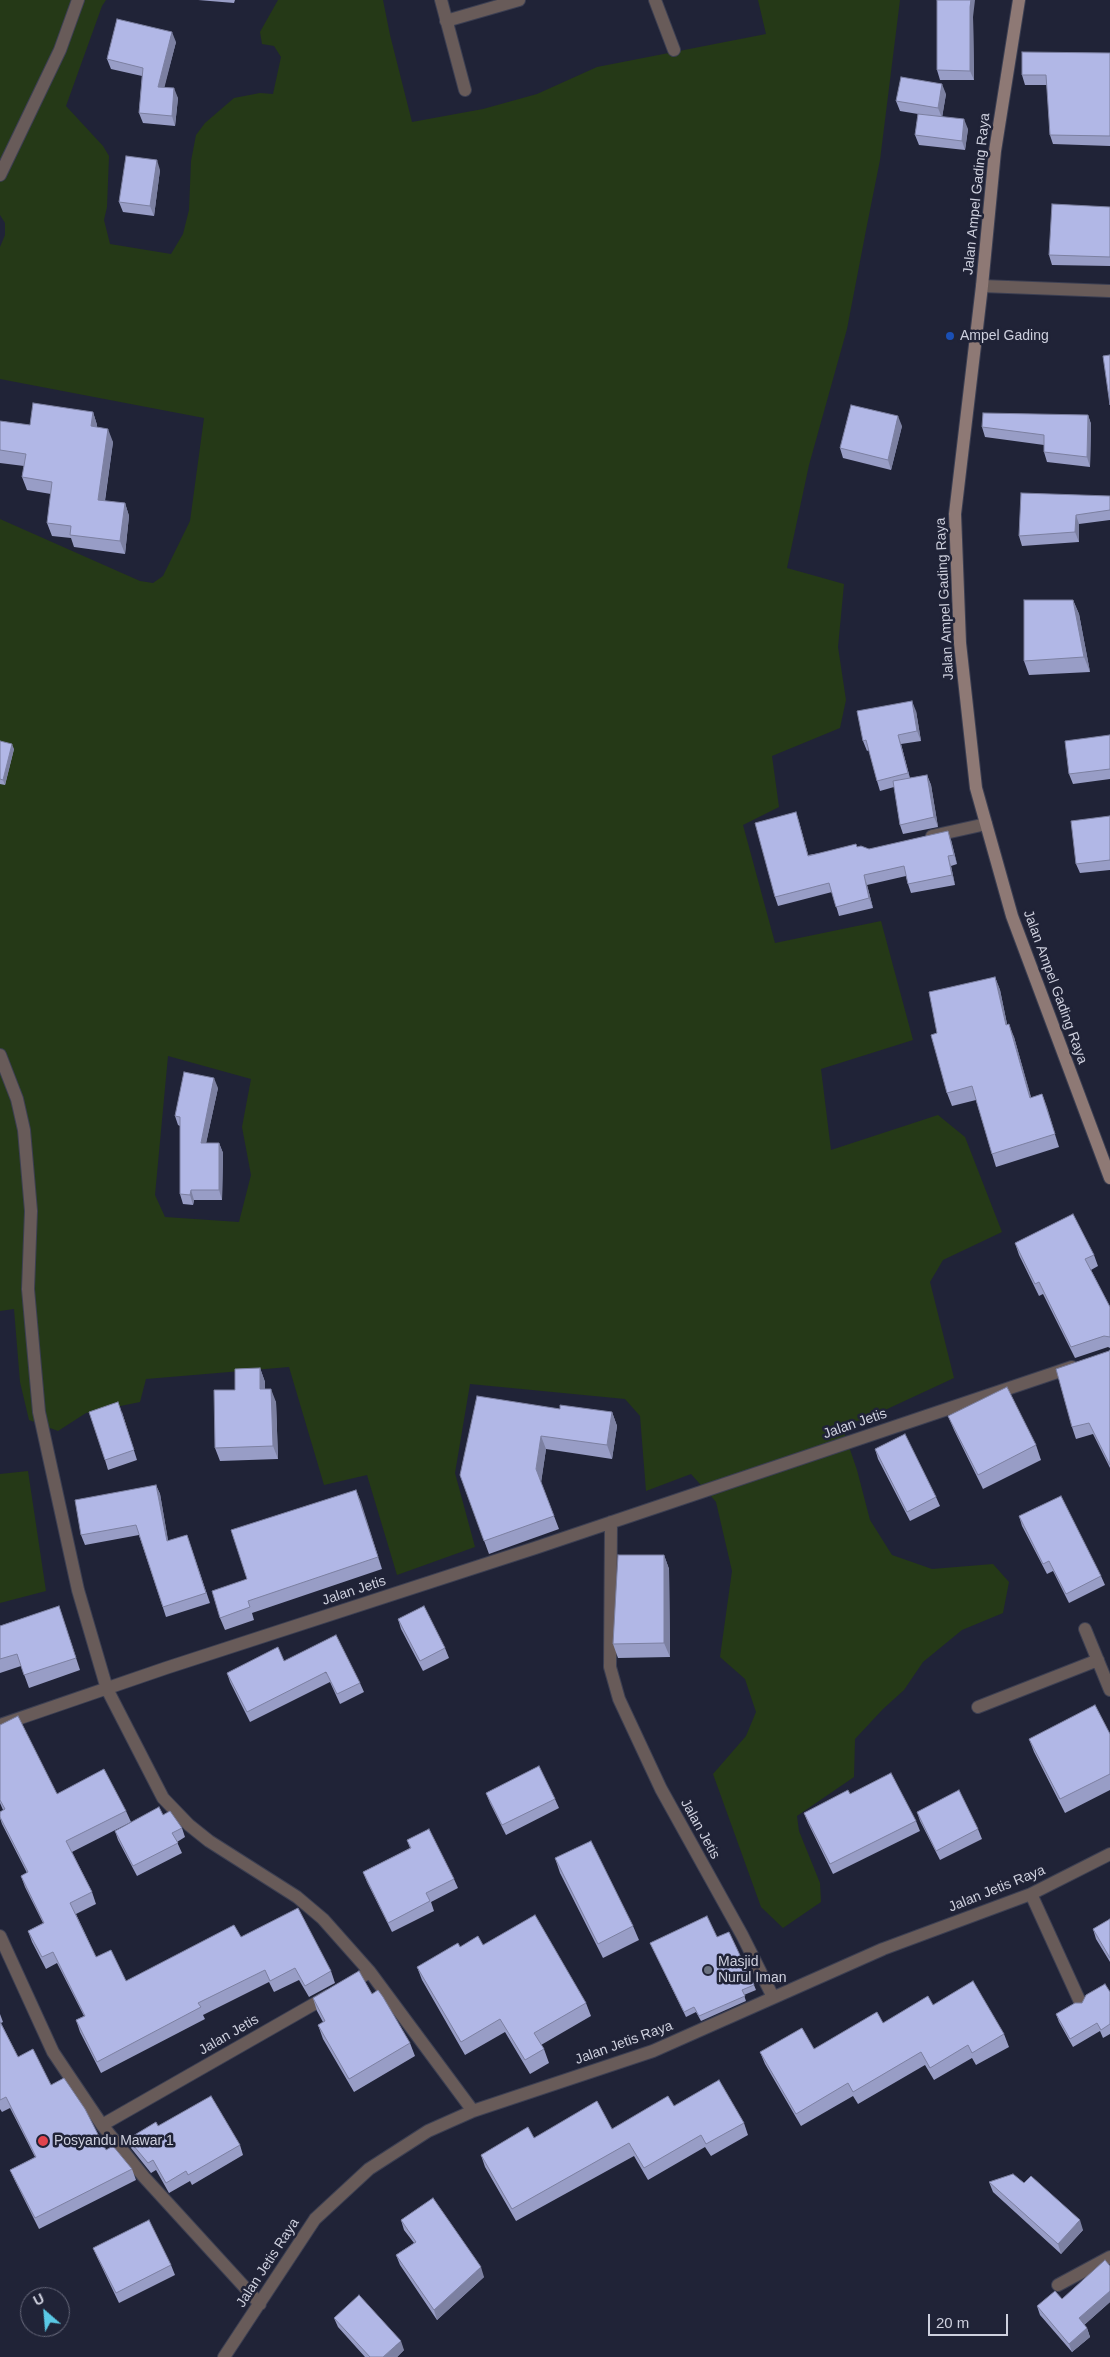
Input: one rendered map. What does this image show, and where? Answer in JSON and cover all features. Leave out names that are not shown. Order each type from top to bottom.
[{"type":"main road","name":"Jalan Ampel Gading Raya","points":[[1019,0],[995,151],[982,286],[955,514],[960,643],[976,788],[986,824],[1012,916],[1110,1178]]},
{"type":"street","points":[[0,175],[60,50],[78,0]]},
{"type":"street","points":[[440,0],[465,90]]},
{"type":"street","points":[[446,21],[519,0]]},
{"type":"street","points":[[655,0],[674,50]]},
{"type":"street","points":[[982,286],[1110,292]]},
{"type":"street","points":[[919,840],[986,824]]},
{"type":"street","points":[[0,1055],[17,1099],[24,1130],[31,1212],[28,1289],[39,1412],[78,1590],[107,1689],[163,1798],[189,1825],[209,1841],[296,1897],[323,1919],[370,1972],[473,2111]]},
{"type":"street","name":"Jalan Jetis","points":[[0,1725],[1082,1364]]},
{"type":"street","name":"Jalan Jetis","points":[[611,1522],[610,1667],[619,1699],[661,1789],[774,1997]]},
{"type":"street","points":[[1085,1628],[1110,1690]]},
{"type":"street","points":[[978,1707],[1098,1660]]},
{"type":"street","name":"Jalan Jetis Raya","points":[[224,2357],[315,2219],[369,2169],[428,2131],[473,2111],[653,2051],[882,1950],[1031,1894],[1110,1854]]},
{"type":"street","points":[[1031,1894],[1081,2004]]},
{"type":"street","points":[[1,1939],[53,2052],[102,2125],[144,2177],[260,2304]]},
{"type":"street","points":[[353,1982],[370,1972]]},
{"type":"street","name":"Jalan Jetis","points":[[102,2125],[336,1992]]},
{"type":"street","points":[[1058,2285],[1110,2257]]},
{"type":"green space","points":[[0,0],[106,0],[102,6],[66,106],[103,146],[109,156],[107,207],[104,220],[110,244],[171,254],[183,234],[189,210],[191,161],[196,135],[205,123],[234,98],[260,93],[273,94],[281,57],[274,46],[262,44],[260,32],[278,0],[383,0],[412,122],[483,109],[537,94],[597,67],[766,34],[758,0],[900,0],[880,160],[847,329],[809,465],[787,568],[844,584],[838,647],[846,700],[840,728],[772,756],[779,807],[743,825],[775,943],[881,921],[913,1040],[821,1069],[831,1150],[938,1115],[965,1137],[1002,1232],[943,1260],[930,1282],[954,1378],[870,1417],[842,1426],[857,1470],[870,1520],[892,1555],[932,1569],[993,1564],[1009,1582],[1003,1613],[962,1630],[923,1662],[904,1690],[855,1739],[854,1777],[797,1816],[799,1831],[820,1883],[821,1902],[783,1928],[761,1907],[713,1774],[746,1736],[756,1712],[745,1679],[720,1657],[732,1571],[716,1502],[691,1474],[646,1491],[640,1416],[625,1399],[470,1384],[455,1473],[475,1547],[397,1575],[367,1475],[324,1485],[289,1367],[146,1379],[140,1402],[86,1413],[58,1431],[29,1420],[20,1382],[14,1309],[0,1311],[0,519],[140,581],[153,583],[163,576],[190,521],[204,418],[0,379],[0,247],[5,235],[5,223],[0,215]],"holes":[[[168,1056],[251,1079],[242,1127],[251,1175],[239,1222],[165,1217],[155,1195]]]},
{"type":"green space","points":[[28,1471],[46,1591],[0,1603],[0,1474]]},
{"type":"building","points":[[937,0],[971,0],[970,71],[937,70]]},
{"type":"building","points":[[117,19],[172,32],[158,87],[174,88],[172,116],[139,113],[143,68],[107,59]]},
{"type":"building","points":[[1022,52],[1110,53],[1110,136],[1050,135],[1046,75],[1022,75]]},
{"type":"building","points":[[901,77],[942,84],[938,108],[896,101]]},
{"type":"building","points":[[918,114],[964,119],[962,141],[915,135]]},
{"type":"building","points":[[126,156],[157,160],[150,206],[119,202]]},
{"type":"building","points":[[1052,204],[1110,207],[1110,257],[1049,255]]},
{"type":"building","points":[[1110,355],[1110,405],[1103,356]]},
{"type":"building","points":[[33,403],[93,412],[91,426],[108,429],[98,500],[125,503],[120,541],[70,535],[71,526],[47,523],[52,482],[22,477],[26,454],[0,450],[0,421],[30,425]]},
{"type":"building","points":[[851,405],[898,416],[888,460],[840,448]]},
{"type":"building","points":[[983,413],[1088,415],[1087,457],[1044,452],[1044,435],[982,427]]},
{"type":"building","points":[[1021,493],[1110,496],[1110,510],[1076,515],[1075,532],[1019,536]]},
{"type":"building","points":[[1024,600],[1073,600],[1084,657],[1024,661]]},
{"type":"building","points":[[912,701],[917,731],[898,735],[908,773],[877,781],[866,740],[863,741],[857,711]]},
{"type":"building","points":[[1110,735],[1110,769],[1069,774],[1065,741]]},
{"type":"building","points":[[0,741],[12,744],[3,780],[0,779]]},
{"type":"building","points":[[927,775],[934,817],[900,825],[893,781]]},
{"type":"building","points":[[796,812],[808,856],[856,844],[857,847],[861,846],[869,849],[948,831],[954,855],[948,856],[952,875],[908,884],[904,866],[864,875],[869,898],[836,907],[829,883],[775,897],[755,823]]},
{"type":"building","points":[[1110,816],[1110,860],[1076,864],[1071,821]]},
{"type":"building","points":[[995,977],[1006,1025],[1009,1024],[1030,1098],[1042,1094],[1055,1134],[992,1154],[972,1086],[947,1093],[931,1035],[937,1033],[929,992]]},
{"type":"building","points":[[184,1072],[214,1078],[201,1143],[219,1143],[219,1190],[191,1190],[190,1195],[180,1194],[180,1117],[175,1116]]},
{"type":"building","points":[[1073,1214],[1094,1255],[1085,1259],[1110,1307],[1110,1337],[1104,1336],[1071,1347],[1039,1282],[1035,1284],[1015,1243]]},
{"type":"building","points":[[1110,1350],[1110,1465],[1089,1423],[1072,1427],[1056,1369]]},
{"type":"building","points":[[260,1368],[260,1389],[271,1389],[273,1446],[215,1448],[214,1390],[235,1390],[235,1369]]},
{"type":"building","points":[[1007,1387],[1036,1445],[978,1475],[948,1416]]},
{"type":"building","points":[[477,1396],[560,1409],[560,1405],[612,1412],[607,1445],[541,1436],[536,1469],[554,1516],[484,1541],[460,1475]]},
{"type":"building","points":[[118,1402],[134,1450],[105,1460],[89,1412]]},
{"type":"building","points":[[905,1434],[936,1497],[907,1512],[875,1449]]},
{"type":"building","points":[[156,1485],[167,1541],[187,1535],[206,1593],[163,1607],[136,1525],[81,1535],[75,1500]]},
{"type":"building","points":[[356,1490],[378,1557],[248,1601],[250,1607],[220,1618],[212,1591],[247,1579],[231,1530]]},
{"type":"building","points":[[1061,1496],[1101,1576],[1066,1594],[1049,1561],[1043,1564],[1019,1516]]},
{"type":"building","points":[[618,1555],[664,1555],[664,1643],[613,1644]]},
{"type":"building","points":[[59,1606],[76,1658],[24,1675],[17,1654],[0,1659],[0,1626]]},
{"type":"building","points":[[424,1606],[445,1648],[420,1661],[398,1619]]},
{"type":"building","points":[[336,1635],[360,1683],[337,1694],[326,1672],[247,1712],[227,1673],[278,1647],[284,1661]]},
{"type":"building","points":[[1095,1705],[1110,1734],[1110,1774],[1060,1799],[1029,1739]]},
{"type":"building","points":[[18,1716],[57,1794],[104,1769],[126,1811],[66,1841],[92,1892],[70,1903],[96,1957],[111,1950],[126,1981],[234,1925],[241,1937],[298,1908],[331,1971],[305,1986],[295,1968],[270,1981],[265,1970],[198,2003],[201,2007],[97,2062],[76,2020],[85,2016],[53,1952],[42,1957],[28,1931],[44,1923],[21,1876],[28,1872],[0,1817],[0,1812],[5,1809],[0,1800],[0,1725]]},
{"type":"building","points":[[539,1766],[555,1799],[502,1825],[486,1793]]},
{"type":"building","points":[[891,1773],[916,1821],[830,1864],[804,1813],[848,1790],[850,1794]]},
{"type":"building","points":[[959,1790],[978,1829],[936,1851],[917,1812]]},
{"type":"building","points":[[159,1807],[163,1815],[170,1811],[182,1828],[172,1833],[178,1843],[133,1866],[115,1831]]},
{"type":"building","points":[[429,1829],[454,1879],[426,1893],[430,1901],[388,1923],[363,1872],[411,1848],[407,1840]]},
{"type":"building","points":[[591,1841],[633,1926],[598,1944],[555,1858]]},
{"type":"building","points":[[535,1915],[586,2003],[534,2033],[544,2049],[525,2060],[500,2019],[461,2042],[417,1967],[458,1943],[460,1947],[478,1936],[483,1945]]},
{"type":"building","name":"Masjid Nurul Iman","points":[[707,1916],[717,1937],[729,1932],[754,1985],[742,1990],[745,1996],[699,2016],[694,2007],[684,2012],[650,1943]]},
{"type":"building","points":[[1110,1919],[1110,1958],[1093,1929]]},
{"type":"building","points":[[359,1971],[372,1994],[378,1990],[383,1997],[410,2043],[349,2079],[318,2025],[325,2021],[313,1998]]},
{"type":"building","points":[[973,1981],[1004,2034],[972,2053],[968,2045],[930,2068],[921,2052],[853,2092],[848,2083],[796,2114],[760,2052],[802,2028],[814,2049],[877,2012],[883,2023],[928,1996],[933,2005]]},
{"type":"building","points":[[1105,1984],[1110,1992],[1110,2024],[1101,2030],[1097,2023],[1070,2039],[1056,2014],[1075,2003],[1082,2003],[1086,1995]]},
{"type":"building","points":[[0,2022],[18,2057],[33,2049],[51,2085],[64,2078],[85,2109],[106,2150],[113,2146],[132,2169],[35,2218],[10,2170],[36,2157],[6,2097],[0,2100]]},
{"type":"building","points":[[719,2080],[744,2123],[706,2144],[701,2135],[644,2168],[629,2143],[512,2209],[481,2155],[528,2127],[534,2138],[597,2101],[612,2129],[668,2096],[674,2106]]},
{"type":"building","points":[[211,2096],[240,2145],[188,2175],[186,2171],[166,2183],[153,2160],[148,2163],[128,2139],[156,2122],[158,2126]]},
{"type":"building","points":[[1013,2174],[1024,2183],[1031,2176],[1080,2220],[1058,2244],[989,2182]]},
{"type":"building","points":[[433,2198],[481,2267],[434,2310],[396,2255],[416,2242],[401,2220]]},
{"type":"building","points":[[149,2220],[171,2265],[116,2293],[93,2248]]},
{"type":"building","points":[[1105,2260],[1110,2266],[1110,2291],[1079,2318],[1087,2328],[1069,2344],[1037,2306],[1055,2291],[1062,2299]]},
{"type":"building","points":[[359,2295],[401,2341],[383,2357],[370,2357],[334,2318]]},
{"type":"place","name":"Ampel Gading","points":[[950,336]]},
{"type":"place","name":"Masjid Nurul Iman","points":[[708,1970]]},
{"type":"place","name":"Posyandu Mawar 1","points":[[43,2141]]}]
